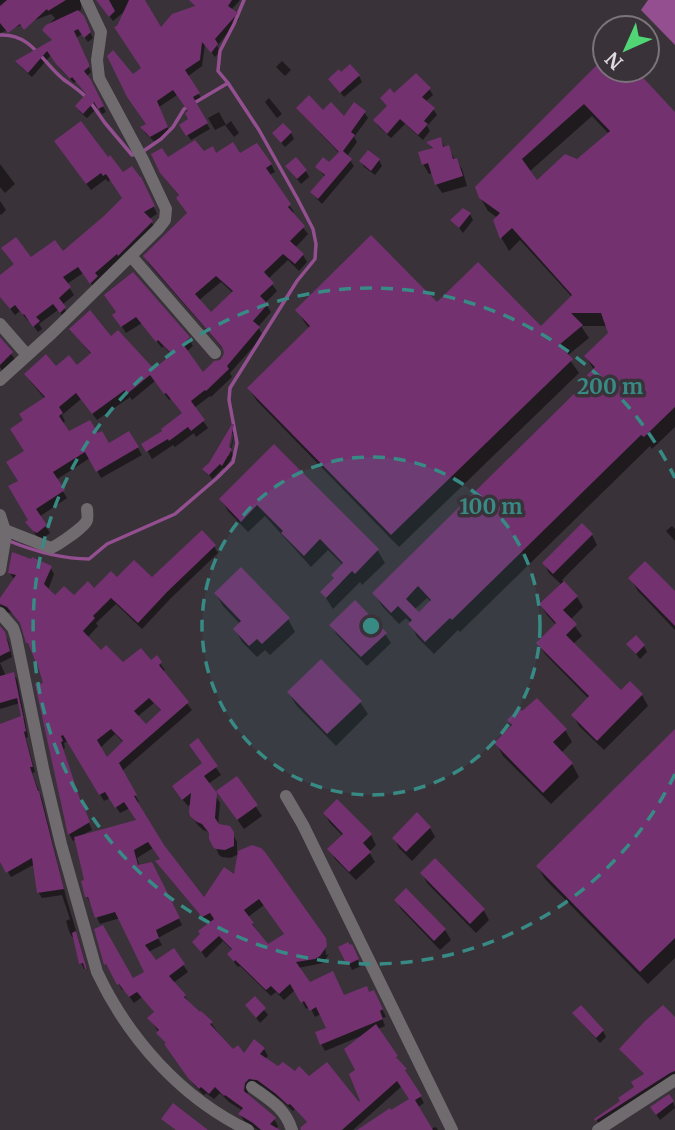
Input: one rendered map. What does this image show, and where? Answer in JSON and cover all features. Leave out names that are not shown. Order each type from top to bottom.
[{"type":"street","points":[[0,380],[159,229],[165,220],[166,208],[99,78],[97,60],[101,32],[86,0]]},
{"type":"street","points":[[131,256],[215,353]]},
{"type":"street","points":[[0,324],[27,355]]},
{"type":"street","points":[[6,532],[51,548],[87,522],[87,509]]},
{"type":"street","points":[[0,514],[6,532],[0,570]]},
{"type":"street","points":[[0,613],[13,628],[16,637],[61,844],[97,972],[105,990],[158,1063],[184,1089],[209,1109],[247,1130]]},
{"type":"street","points":[[286,796],[303,825],[452,1130]]},
{"type":"street","points":[[598,1130],[675,1080]]},
{"type":"street","points":[[252,1087],[281,1109],[292,1130]]},
{"type":"shaded area","points":[[648,0],[675,0],[675,45],[661,31],[661,14],[645,14],[641,10]]},
{"type":"building","points":[[7,0],[66,0],[48,11],[47,9],[24,30],[20,24],[8,33],[0,23],[0,6]]},
{"type":"building","points":[[96,0],[109,0],[115,11],[109,17]]},
{"type":"building","points":[[129,0],[145,0],[161,27],[172,14],[195,6],[189,0],[232,0],[228,6],[238,13],[215,39],[218,44],[211,53],[202,42],[200,60],[185,70],[200,93],[193,97],[208,123],[186,136],[179,125],[188,119],[185,113],[188,111],[173,90],[157,101],[168,127],[150,137],[140,127],[146,124],[127,97],[107,56],[113,50],[133,74],[141,68],[114,27],[117,26]]},
{"type":"building","points":[[78,10],[84,16],[91,32],[84,38],[78,29],[74,31],[89,64],[84,71],[104,106],[98,109],[94,102],[83,114],[75,106],[86,94],[47,51],[28,73],[15,61],[52,40],[42,30],[46,25]]},
{"type":"building","points":[[350,64],[360,75],[340,93],[328,79]]},
{"type":"building","points":[[591,71],[591,84],[649,84],[675,112],[675,407],[644,437],[641,435],[452,620],[450,618],[425,642],[408,624],[412,620],[398,606],[391,613],[372,593],[588,380],[585,377],[595,367],[584,356],[608,333],[601,313],[571,313],[583,325],[559,345],[573,359],[391,535],[247,388],[310,326],[295,310],[371,235],[437,302],[478,262],[541,326],[572,295],[512,228],[500,239],[493,220],[500,213],[479,198],[475,187]],"holes":[[[584,104],[610,131],[577,159],[565,154],[537,180],[522,159]],[[418,586],[431,600],[419,612],[406,599]]]},
{"type":"building","points":[[416,73],[431,88],[422,97],[435,108],[424,121],[428,124],[418,135],[400,119],[387,134],[373,120],[387,106],[380,98],[390,88],[394,93]]},
{"type":"building","points":[[309,95],[323,110],[331,102],[344,116],[354,102],[366,111],[351,132],[355,135],[343,151],[352,159],[318,199],[310,192],[325,175],[315,167],[323,157],[329,162],[339,152],[296,108]]},
{"type":"building","points":[[81,121],[123,172],[132,166],[141,177],[155,206],[144,212],[153,221],[118,256],[117,254],[95,273],[98,276],[90,284],[78,267],[63,277],[71,287],[59,298],[66,307],[60,313],[53,304],[36,317],[40,321],[33,327],[15,305],[10,309],[0,297],[0,275],[14,264],[1,248],[16,237],[31,257],[55,240],[63,251],[122,198],[106,174],[103,176],[101,173],[86,184],[54,141]]},
{"type":"building","points":[[283,123],[292,132],[281,143],[272,133]]},
{"type":"building","points":[[441,137],[443,147],[449,145],[453,159],[457,158],[463,176],[435,185],[428,163],[422,165],[418,152],[433,148],[426,142]]},
{"type":"building","points":[[195,140],[204,151],[213,146],[216,153],[233,142],[240,153],[257,143],[272,164],[266,168],[291,204],[288,207],[305,226],[290,241],[304,254],[295,264],[283,254],[264,272],[274,283],[260,296],[268,304],[253,321],[260,327],[227,366],[229,369],[191,401],[205,420],[191,431],[188,427],[169,441],[168,439],[146,452],[141,444],[162,431],[161,429],[182,413],[150,375],[127,394],[125,390],[92,414],[76,393],[59,407],[63,413],[59,416],[69,431],[90,420],[98,433],[102,431],[109,443],[129,431],[139,447],[96,472],[85,452],[53,472],[65,490],[36,509],[47,525],[37,533],[25,522],[28,520],[8,486],[18,481],[6,462],[24,451],[10,429],[23,420],[19,414],[45,397],[24,374],[46,354],[56,366],[69,355],[77,365],[91,353],[69,329],[90,310],[111,336],[118,330],[154,369],[172,354],[158,340],[156,342],[136,317],[121,327],[112,315],[116,312],[104,295],[133,272],[190,337],[183,344],[203,372],[223,356],[222,347],[143,256],[187,213],[176,198],[179,195],[160,173],[151,154],[162,148],[168,157]],"holes":[[[216,276],[233,291],[211,312],[195,294]]]},
{"type":"building","points":[[368,150],[380,159],[371,171],[359,161]]},
{"type":"building","points":[[296,157],[307,170],[297,179],[285,166]]},
{"type":"building","points":[[463,208],[471,213],[459,228],[450,220]]},
{"type":"building","points":[[0,337],[13,352],[0,365]]},
{"type":"building","points":[[232,424],[229,447],[232,449],[222,466],[220,464],[209,475],[202,469],[209,463]]},
{"type":"building","points":[[274,444],[379,549],[355,574],[352,571],[326,598],[320,592],[334,578],[331,575],[343,563],[320,539],[304,556],[257,505],[241,522],[219,499]]},
{"type":"building","points":[[582,523],[593,534],[553,574],[542,563]]},
{"type":"building","points":[[202,530],[216,545],[138,623],[111,598],[83,631],[101,650],[106,645],[123,662],[141,648],[151,660],[157,655],[162,662],[159,665],[189,702],[119,763],[137,795],[134,796],[164,845],[204,897],[224,867],[234,874],[238,851],[252,845],[261,848],[326,938],[327,946],[320,956],[296,962],[310,982],[333,971],[344,995],[367,986],[369,992],[374,990],[383,1009],[380,1011],[383,1019],[320,1045],[315,1032],[326,1028],[316,1007],[310,1011],[304,1001],[301,1003],[290,984],[279,994],[271,986],[266,990],[227,954],[232,949],[219,936],[201,952],[192,942],[200,934],[198,931],[214,919],[210,913],[202,917],[155,861],[160,859],[148,842],[134,850],[138,865],[152,862],[180,918],[156,930],[159,938],[145,945],[156,960],[174,948],[185,964],[169,976],[186,995],[184,997],[213,1022],[210,1024],[233,1049],[238,1045],[244,1053],[254,1039],[265,1048],[260,1054],[278,1066],[283,1062],[295,1071],[299,1066],[309,1076],[327,1062],[359,1102],[349,1074],[355,1070],[344,1049],[376,1024],[422,1096],[415,1100],[433,1130],[357,1130],[409,1099],[397,1081],[342,1130],[301,1130],[307,1122],[290,1104],[257,1080],[249,1079],[245,1083],[244,1091],[276,1118],[270,1124],[280,1130],[261,1130],[238,1114],[243,1108],[215,1087],[209,1094],[188,1078],[164,1044],[166,1043],[156,1033],[159,1030],[147,1018],[154,1012],[137,992],[129,997],[119,984],[117,985],[106,964],[104,965],[94,929],[103,925],[133,978],[144,972],[115,912],[95,918],[88,897],[85,897],[74,837],[136,820],[124,802],[115,808],[105,792],[99,795],[63,735],[61,742],[90,822],[68,835],[35,684],[43,683],[20,623],[7,607],[0,604],[0,598],[16,575],[8,573],[12,552],[52,566],[44,584],[55,595],[64,586],[74,595],[88,581],[94,588],[111,571],[117,577],[134,560],[152,577]],"holes":[[[149,698],[161,710],[146,724],[134,711]],[[111,729],[123,741],[107,757],[97,740]],[[259,899],[284,934],[268,944],[244,910]]]},
{"type":"building","points":[[645,561],[675,591],[675,626],[628,578]]},
{"type":"building","points":[[241,567],[290,618],[262,644],[257,639],[249,646],[233,629],[241,621],[214,593]]},
{"type":"building","points":[[564,581],[578,596],[563,610],[577,624],[566,635],[621,690],[630,681],[643,694],[597,741],[571,715],[589,696],[536,643],[556,623],[539,604]]},
{"type":"building","points":[[355,600],[387,633],[361,657],[329,625]]},
{"type":"building","points":[[0,626],[5,632],[10,651],[0,656]]},
{"type":"building","points":[[636,635],[645,645],[636,654],[626,644]]},
{"type":"building","points":[[321,659],[362,701],[327,734],[287,692]]},
{"type":"building","points":[[14,672],[33,767],[30,767],[39,791],[64,889],[37,893],[32,858],[6,873],[0,862],[0,724],[21,716],[17,698],[0,703],[0,676]]},
{"type":"building","points":[[537,698],[567,729],[553,742],[573,763],[543,793],[494,743],[512,725],[507,720],[519,708],[522,711]]},
{"type":"building","points":[[675,729],[675,938],[640,972],[536,866]]},
{"type":"building","points":[[198,738],[218,766],[204,776],[217,793],[215,818],[219,824],[230,826],[234,832],[234,846],[225,850],[213,847],[209,833],[190,816],[191,793],[182,800],[172,786],[202,763],[189,745]]},
{"type":"building","points":[[237,776],[258,805],[237,820],[216,791]]},
{"type":"building","points":[[337,799],[372,834],[363,843],[371,852],[349,872],[327,849],[343,834],[323,813]]},
{"type":"building","points":[[417,812],[431,827],[406,852],[392,838]]},
{"type":"building","points":[[435,858],[485,909],[470,924],[420,873]]},
{"type":"building","points":[[406,888],[446,929],[434,941],[394,900]]},
{"type":"building","points":[[76,931],[87,969],[83,963],[79,964],[72,933]]},
{"type":"building","points":[[348,942],[352,944],[359,959],[347,965],[338,947]]},
{"type":"building","points":[[255,996],[266,1008],[256,1018],[245,1005]]},
{"type":"building","points":[[581,1005],[604,1030],[596,1038],[572,1013]]},
{"type":"building","points":[[663,1005],[675,1017],[675,1071],[595,1121],[594,1119],[620,1101],[618,1098],[634,1087],[631,1082],[644,1074],[619,1049]]},
{"type":"building","points":[[669,1094],[674,1101],[656,1115],[650,1107]]},
{"type":"building","points":[[173,1103],[208,1130],[176,1130],[161,1119]]},
{"type":"waterway","points":[[228,83],[218,71],[220,51],[244,0]]},
{"type":"waterway","points":[[0,35],[11,36],[28,44],[63,79],[86,97]]},
{"type":"waterway","points":[[9,541],[48,554],[89,559],[107,544],[175,514],[217,478],[233,462],[237,443],[229,400],[230,388],[297,281],[315,259],[313,229],[259,130],[228,83],[184,109],[173,127],[142,152]]},
{"type":"waterway","points":[[91,103],[132,155],[135,154]]}]
